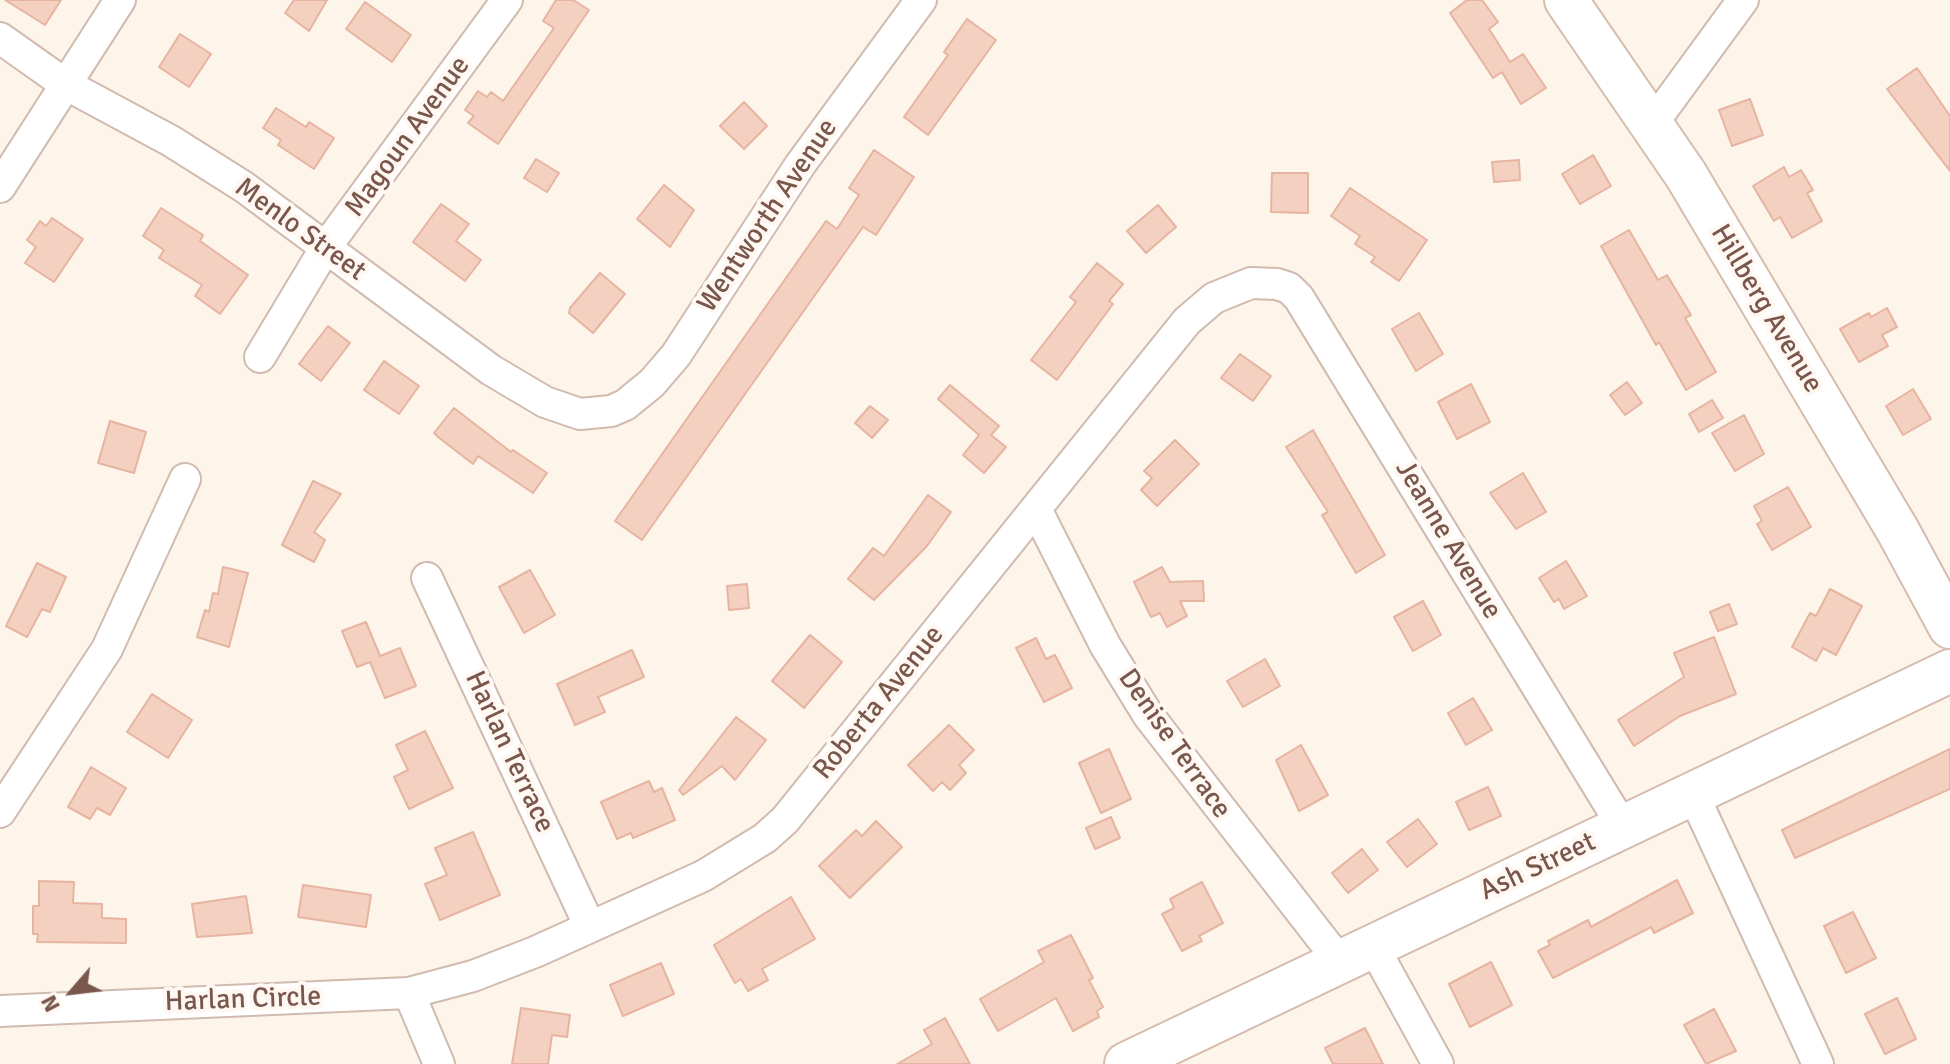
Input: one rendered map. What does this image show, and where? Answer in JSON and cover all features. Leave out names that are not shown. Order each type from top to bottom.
[{"type":"street","points":[[0,187],[120,0]]},
{"type":"street","name":"Magoun Avenue","points":[[260,357],[326,247],[507,0]]},
{"type":"street","name":"Wentworth Avenue","points":[[600,413],[635,399],[676,355],[800,165],[921,0]]},
{"type":"street","name":"Hillberg Avenue","points":[[1566,0],[1653,123],[1883,506],[1950,627]]},
{"type":"street","points":[[1653,123],[1743,0]]},
{"type":"street","name":"Menlo Street","points":[[0,38],[65,84],[202,159],[491,370],[562,410],[600,413]]},
{"type":"street","name":"Roberta Avenue","points":[[409,993],[504,965],[703,876],[746,852],[785,820],[1187,321],[1214,298],[1252,283]]},
{"type":"street","name":"Jeanne Avenue","points":[[1252,283],[1289,288],[1299,298],[1623,827]]},
{"type":"street","points":[[0,812],[107,649],[185,479]]},
{"type":"street","name":"Denise Terrace","points":[[1036,509],[1105,645],[1148,715],[1356,954],[1438,1064]]},
{"type":"street","name":"Harlan Terrace","points":[[427,578],[590,927]]},
{"type":"street","name":"Ash Street","points":[[1126,1064],[1950,671]]},
{"type":"street","points":[[1693,794],[1818,1064]]},
{"type":"street","points":[[409,993],[439,1064]]},
{"type":"street","name":"Harlan Circle","points":[[0,1011],[409,993]]},
{"type":"building","points":[[5,0],[61,0],[45,25]]},
{"type":"building","points":[[294,0],[327,0],[309,31],[285,13]]},
{"type":"building","points":[[556,0],[573,0],[589,10],[498,144],[468,123],[474,116],[465,110],[478,91],[487,97],[491,92],[503,101],[554,28],[543,21]]},
{"type":"building","points":[[1467,0],[1482,0],[1498,22],[1489,29],[1510,62],[1523,54],[1546,88],[1521,104],[1502,72],[1493,78],[1450,13]]},
{"type":"building","points":[[365,2],[411,35],[392,62],[346,29]]},
{"type":"building","points":[[967,19],[996,40],[928,135],[904,117],[948,55],[944,52]]},
{"type":"building","points":[[180,34],[211,54],[189,87],[159,67]]},
{"type":"building","points":[[1917,68],[1950,116],[1950,171],[1887,89]]},
{"type":"building","points":[[1750,99],[1763,135],[1732,146],[1719,110]]},
{"type":"building","points":[[744,102],[767,126],[744,149],[720,126]]},
{"type":"building","points":[[276,108],[306,127],[309,122],[334,138],[314,169],[278,145],[281,140],[263,128]]},
{"type":"building","points":[[874,150],[914,177],[876,235],[863,227],[642,540],[615,521],[826,221],[837,229],[859,195],[849,188]]},
{"type":"building","points":[[1593,155],[1611,186],[1580,204],[1562,174]]},
{"type":"building","points":[[536,159],[559,173],[547,192],[524,178]]},
{"type":"building","points":[[1519,160],[1520,180],[1494,182],[1492,162]]},
{"type":"building","points":[[1784,167],[1789,177],[1801,170],[1813,190],[1807,193],[1822,221],[1792,238],[1780,217],[1774,221],[1753,186]]},
{"type":"building","points":[[1272,173],[1308,173],[1308,213],[1271,212]]},
{"type":"building","points":[[664,185],[694,210],[670,247],[637,219]]},
{"type":"building","points":[[1350,188],[1427,240],[1399,281],[1371,262],[1375,257],[1355,244],[1360,236],[1331,216]]},
{"type":"building","points":[[441,204],[469,224],[456,241],[481,260],[465,281],[413,242]]},
{"type":"building","points":[[1158,205],[1176,227],[1146,253],[1127,231]]},
{"type":"building","points":[[161,208],[203,235],[200,241],[248,275],[220,314],[195,296],[202,285],[159,258],[164,250],[143,236]]},
{"type":"building","points":[[52,218],[83,239],[54,282],[25,263],[36,247],[27,240],[40,221],[46,226]]},
{"type":"building","points":[[1629,230],[1658,280],[1667,275],[1691,315],[1685,318],[1716,372],[1686,390],[1659,342],[1656,345],[1601,246]]},
{"type":"building","points":[[1097,263],[1123,284],[1109,301],[1113,304],[1057,380],[1031,360],[1076,302],[1070,297]]},
{"type":"building","points":[[600,273],[625,294],[593,333],[569,313]]},
{"type":"building","points":[[1887,308],[1897,327],[1882,335],[1888,346],[1859,362],[1840,329],[1869,313],[1871,317]]},
{"type":"building","points":[[1419,313],[1443,354],[1416,371],[1392,329]]},
{"type":"building","points":[[328,326],[350,343],[321,381],[299,364]]},
{"type":"building","points":[[1240,354],[1271,376],[1253,401],[1221,378]]},
{"type":"building","points":[[384,361],[419,386],[399,414],[364,390]]},
{"type":"building","points":[[1627,382],[1642,403],[1625,415],[1610,395]]},
{"type":"building","points":[[1471,384],[1490,422],[1457,439],[1438,402]]},
{"type":"building","points":[[950,385],[999,426],[991,435],[1006,447],[984,473],[963,455],[979,435],[938,399]]},
{"type":"building","points":[[1913,389],[1931,419],[1903,435],[1886,406]]},
{"type":"building","points":[[1712,400],[1723,418],[1699,432],[1689,414]]},
{"type":"building","points":[[870,406],[888,420],[872,438],[855,423]]},
{"type":"building","points":[[454,408],[511,452],[513,450],[547,473],[533,493],[478,456],[473,464],[434,433]]},
{"type":"building","points":[[1744,415],[1764,454],[1735,471],[1712,433]]},
{"type":"building","points":[[110,421],[146,432],[134,473],[98,463]]},
{"type":"building","points":[[1313,430],[1385,555],[1356,573],[1322,515],[1328,512],[1286,447]]},
{"type":"building","points":[[1175,440],[1199,464],[1157,506],[1141,490],[1152,478],[1144,471]]},
{"type":"building","points":[[1523,473],[1546,512],[1516,529],[1490,493]]},
{"type":"building","points":[[313,481],[341,494],[314,532],[325,540],[314,562],[282,545]]},
{"type":"building","points":[[1788,487],[1811,527],[1772,550],[1757,524],[1762,521],[1754,506]]},
{"type":"building","points":[[928,495],[951,512],[927,546],[874,600],[848,579],[873,548],[884,556]]},
{"type":"building","points":[[1566,561],[1587,596],[1564,609],[1559,599],[1554,602],[1539,578]]},
{"type":"building","points":[[37,563],[66,577],[50,612],[42,609],[27,637],[6,626]]},
{"type":"building","points":[[223,567],[248,573],[229,647],[197,637],[205,610],[209,612],[213,593],[218,594]]},
{"type":"building","points":[[1162,567],[1170,582],[1203,581],[1204,601],[1180,601],[1187,616],[1167,627],[1160,613],[1151,617],[1134,582]]},
{"type":"building","points":[[530,570],[555,615],[524,633],[499,587]]},
{"type":"building","points":[[747,584],[749,608],[729,610],[727,586]]},
{"type":"building","points":[[1830,589],[1862,606],[1836,655],[1823,648],[1816,661],[1792,647],[1810,613],[1816,616]]},
{"type":"building","points":[[1423,601],[1441,635],[1413,651],[1394,617]]},
{"type":"building","points":[[1729,604],[1737,624],[1718,631],[1710,612]]},
{"type":"building","points":[[366,622],[380,656],[400,648],[416,686],[385,698],[370,662],[357,667],[342,631]]},
{"type":"building","points":[[810,635],[842,662],[804,708],[772,681]]},
{"type":"building","points":[[1714,637],[1736,694],[1680,716],[1634,746],[1618,720],[1684,677],[1674,653]]},
{"type":"building","points":[[1036,638],[1046,659],[1055,655],[1072,688],[1044,702],[1016,648]]},
{"type":"building","points":[[632,650],[644,677],[598,697],[605,712],[575,725],[557,684]]},
{"type":"building","points":[[1265,659],[1280,686],[1243,707],[1227,681]]},
{"type":"building","points":[[152,694],[192,720],[168,758],[127,732]]},
{"type":"building","points":[[1473,698],[1492,730],[1466,745],[1448,713]]},
{"type":"building","points":[[736,717],[766,740],[735,780],[722,766],[683,795],[679,790]]},
{"type":"building","points":[[949,725],[974,750],[959,765],[966,773],[950,790],[942,782],[933,791],[908,765]]},
{"type":"building","points":[[425,731],[453,788],[409,809],[394,777],[408,770],[396,745]]},
{"type":"building","points":[[1301,745],[1328,795],[1299,811],[1276,760]]},
{"type":"building","points":[[1109,749],[1131,799],[1101,813],[1079,763]]},
{"type":"building","points":[[1950,749],[1950,789],[1795,858],[1782,830]]},
{"type":"building","points":[[91,767],[126,788],[110,815],[97,808],[90,819],[68,807]]},
{"type":"building","points":[[649,781],[654,792],[662,788],[675,820],[633,838],[631,833],[617,839],[601,802]]},
{"type":"building","points":[[1488,787],[1501,816],[1469,830],[1456,802]]},
{"type":"building","points":[[1111,817],[1120,838],[1095,849],[1086,828]]},
{"type":"building","points":[[1418,819],[1437,844],[1407,867],[1387,842]]},
{"type":"building","points":[[876,821],[902,847],[850,898],[819,866],[856,830],[862,836]]},
{"type":"building","points":[[473,832],[500,895],[440,920],[425,884],[447,875],[435,848]]},
{"type":"building","points":[[1362,849],[1378,870],[1348,893],[1332,873]]},
{"type":"building","points":[[1677,880],[1693,913],[1654,933],[1651,927],[1553,978],[1538,951],[1550,945],[1548,941],[1588,920],[1591,927]]},
{"type":"building","points":[[39,881],[74,882],[73,903],[102,904],[102,918],[126,919],[126,943],[37,942],[38,934],[33,934],[33,906],[39,906]]},
{"type":"building","points":[[1202,882],[1223,923],[1199,936],[1202,941],[1182,951],[1162,914],[1174,908],[1170,899]]},
{"type":"building","points":[[303,885],[371,895],[366,927],[298,917]]},
{"type":"building","points":[[246,896],[252,933],[197,937],[192,904]]},
{"type":"building","points":[[791,897],[815,939],[762,969],[768,980],[748,991],[741,979],[735,983],[714,945]]},
{"type":"building","points":[[1853,912],[1876,958],[1846,973],[1824,926]]},
{"type":"building","points":[[1071,935],[1093,978],[1089,980],[1103,1007],[1097,1011],[1099,1017],[1073,1031],[1056,998],[998,1031],[980,999],[1044,962],[1038,951]]},
{"type":"building","points":[[1491,962],[1512,1005],[1470,1027],[1449,984]]},
{"type":"building","points":[[661,963],[674,994],[623,1016],[610,985]]},
{"type":"building","points":[[1897,998],[1916,1039],[1885,1054],[1865,1014]]},
{"type":"building","points":[[521,1008],[570,1015],[567,1037],[552,1035],[548,1064],[512,1064]]},
{"type":"building","points":[[1714,1009],[1736,1051],[1706,1064],[1684,1025]]},
{"type":"building","points":[[945,1018],[970,1064],[897,1064],[932,1044],[924,1030]]},
{"type":"building","points":[[1365,1028],[1383,1064],[1333,1064],[1325,1048]]}]
